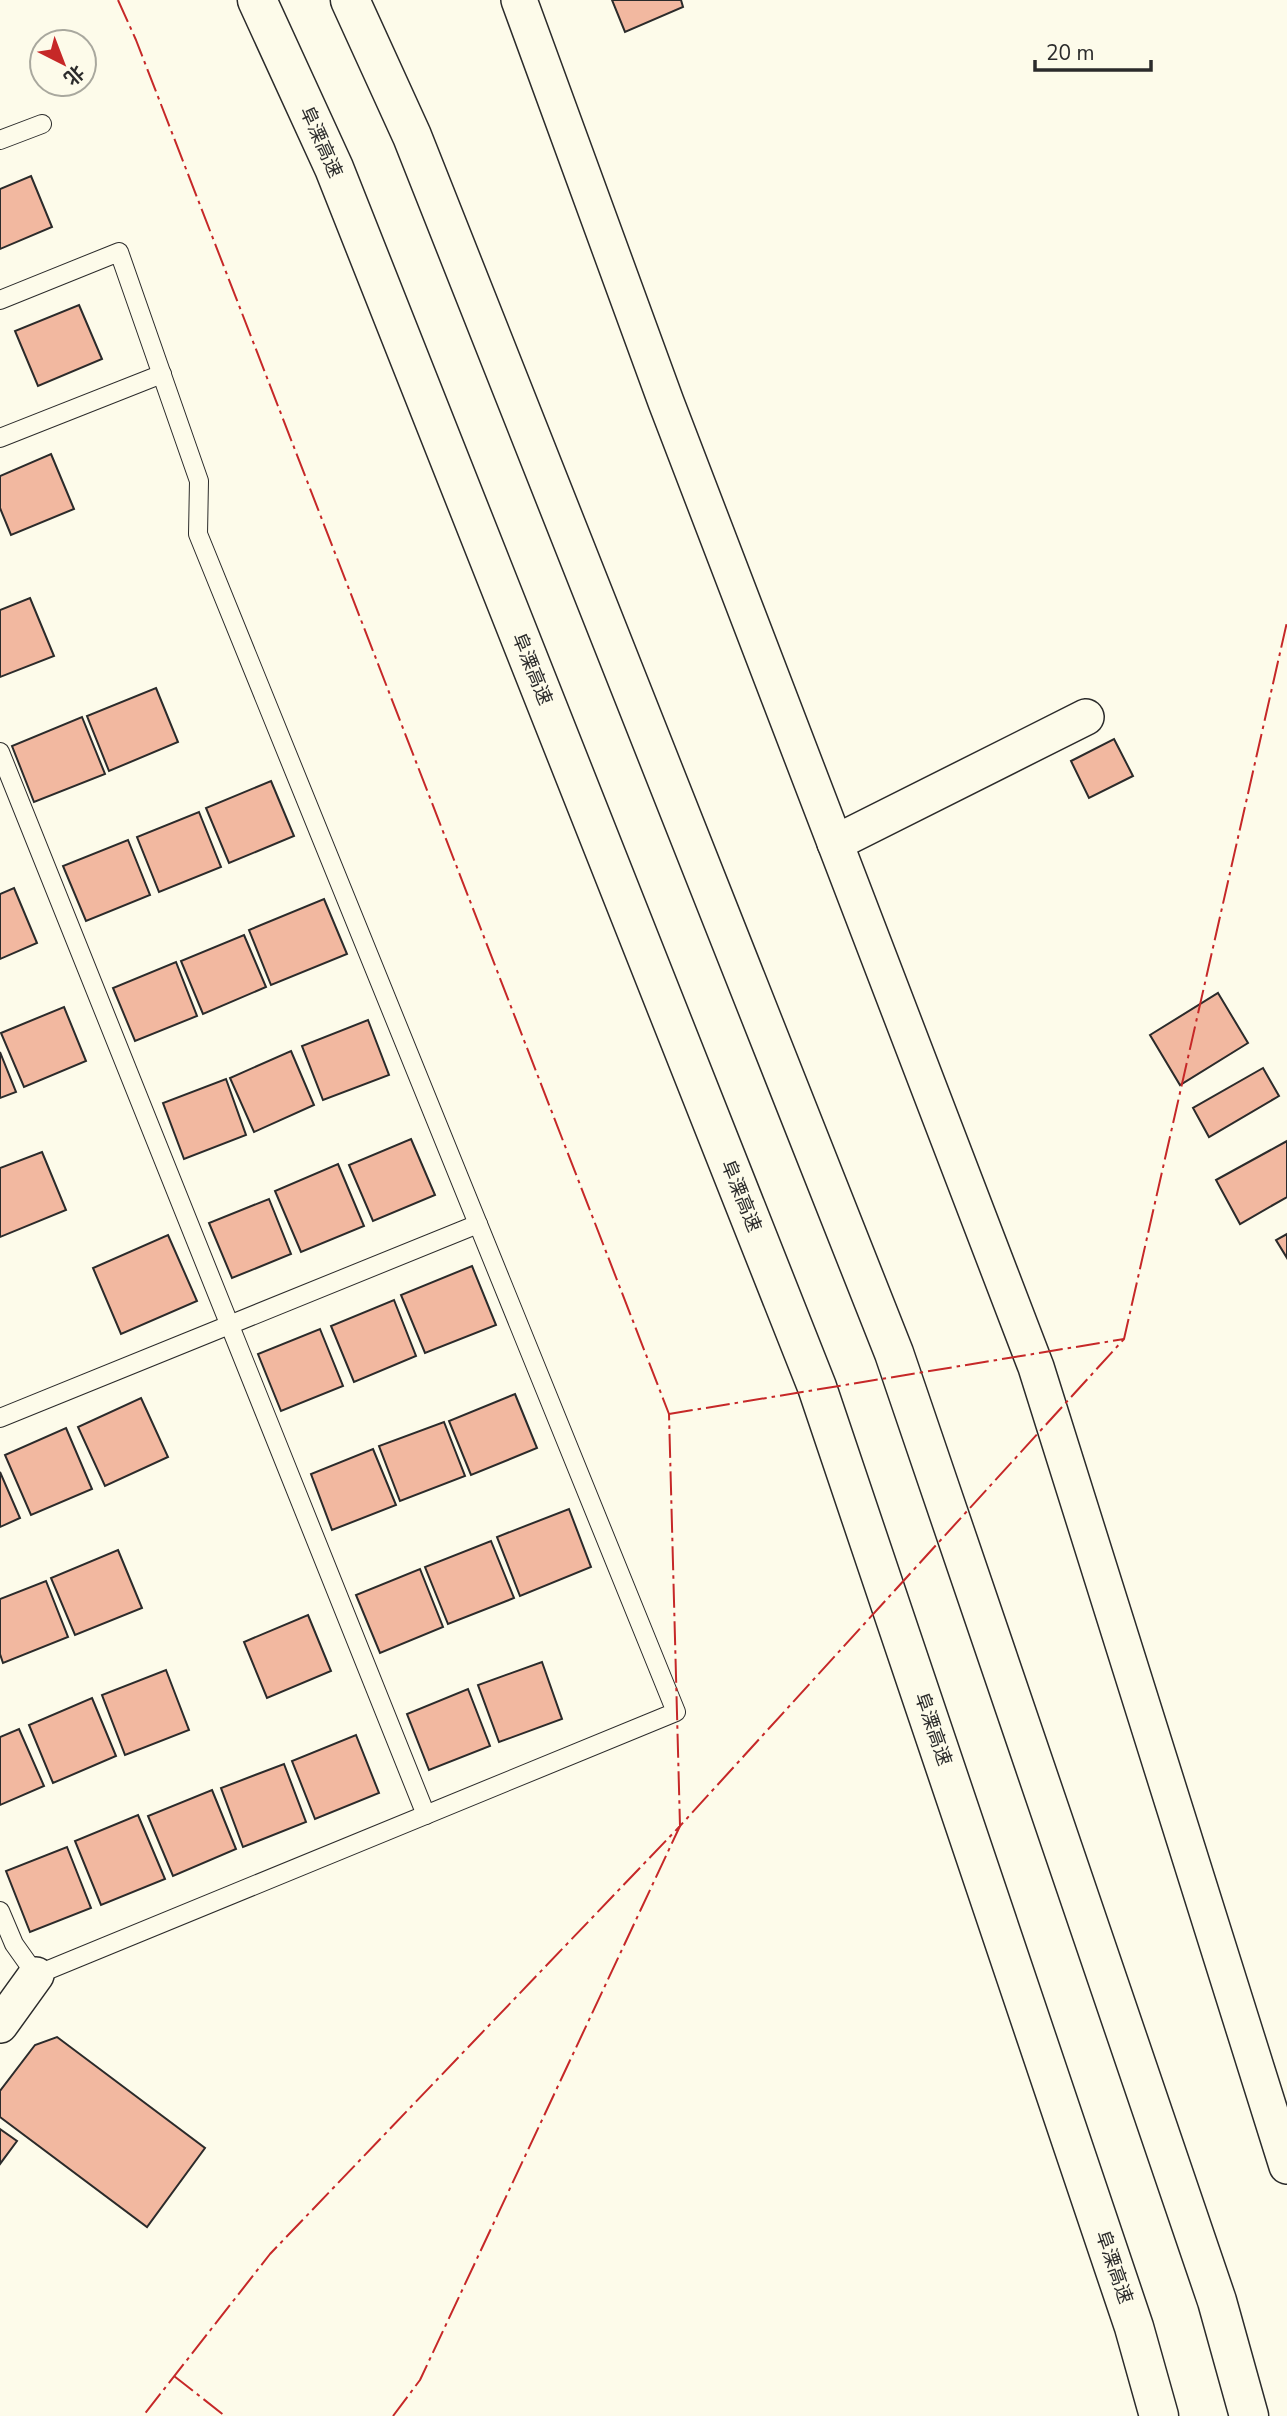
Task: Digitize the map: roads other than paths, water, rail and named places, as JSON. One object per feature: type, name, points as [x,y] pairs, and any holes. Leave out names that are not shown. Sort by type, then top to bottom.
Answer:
[{"type":"highway","name":"阜溧高速","points":[[257,0],[334,168],[817,1387],[1134,2327],[1159,2416]]},
{"type":"highway","points":[[350,0],[412,136],[894,1353],[1217,2301],[1249,2416]]},
{"type":"street","points":[[519,0],[666,402],[1036,1367],[1287,2166]]},
{"type":"street","points":[[835,843],[1086,716]]},
{"type":"street","points":[[0,2025],[36,1975]]},
{"type":"lane","points":[[0,140],[42,124]]},
{"type":"lane","points":[[0,300],[120,252],[199,481],[198,534],[676,1712],[36,1975],[13,1944],[0,1911]]},
{"type":"lane","points":[[0,438],[162,374]]},
{"type":"lane","points":[[0,752],[426,1815]]},
{"type":"lane","points":[[0,1418],[478,1224]]}]
